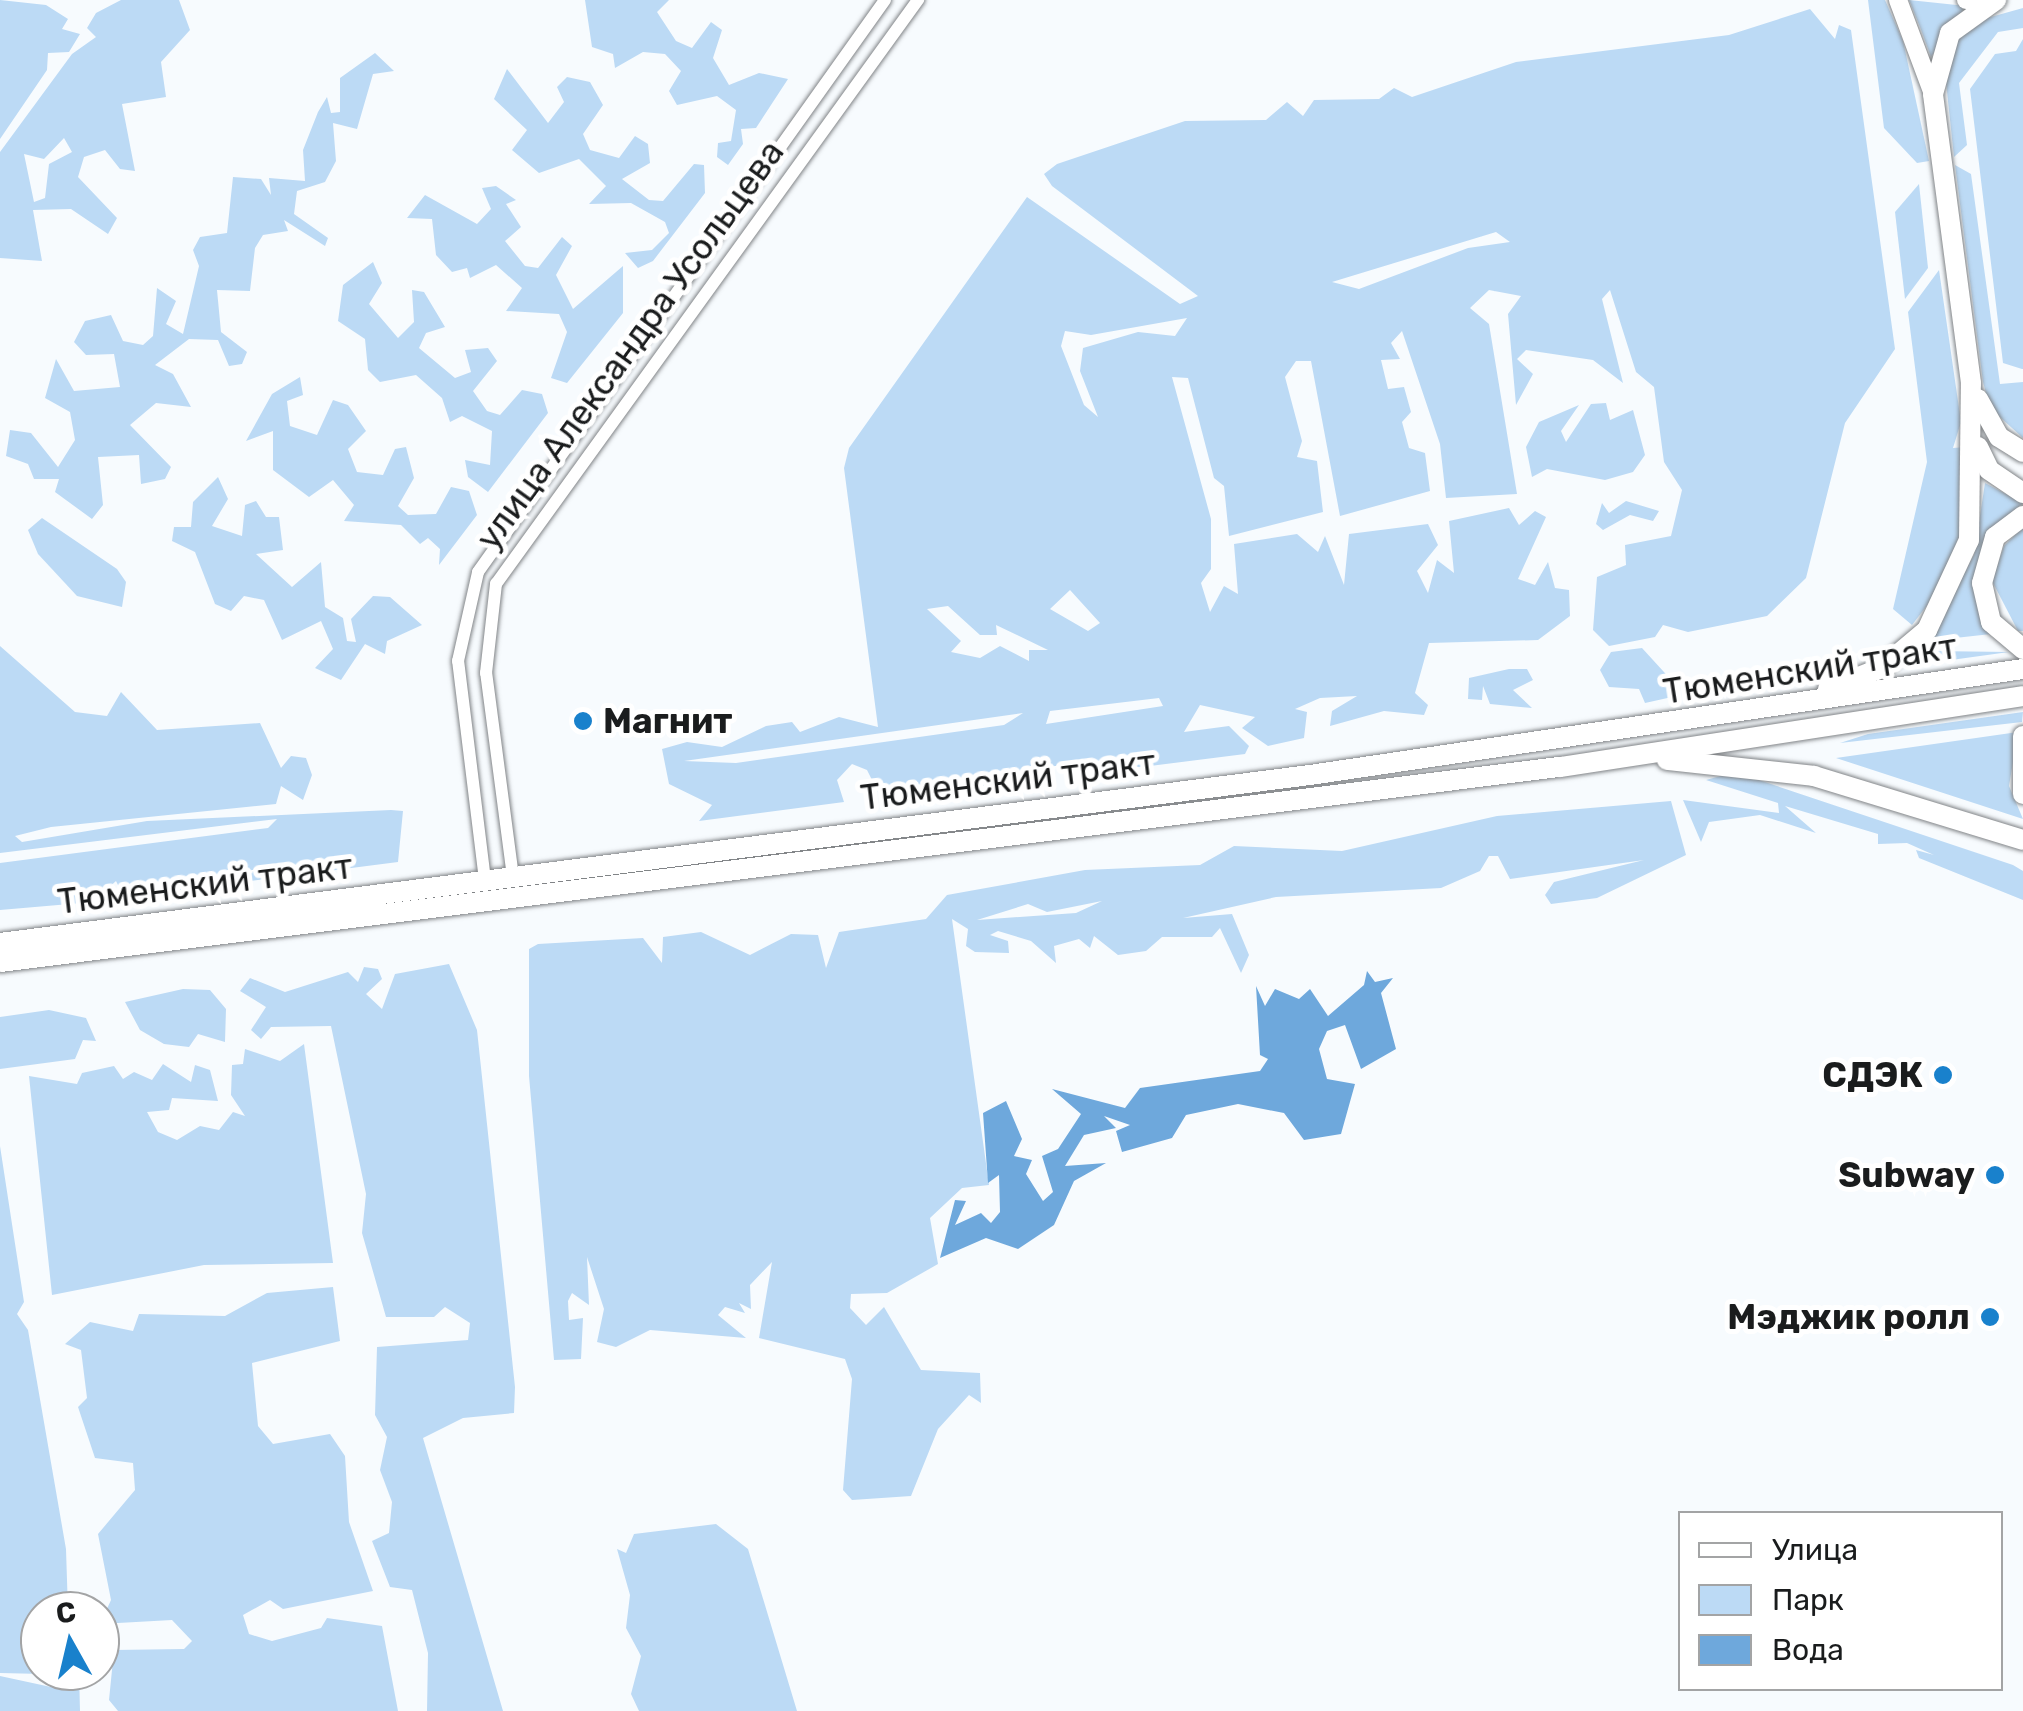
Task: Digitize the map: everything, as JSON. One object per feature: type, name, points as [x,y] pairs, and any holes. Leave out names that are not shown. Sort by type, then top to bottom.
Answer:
[{"type":"main road","points":[[1768,707],[1882,668],[1927,630],[1969,540],[1974,425],[1971,384],[1934,94],[1898,0]]},
{"type":"main road","points":[[1966,0],[1977,0]]},
{"type":"main road","points":[[1934,94],[1950,33],[1996,0]]},
{"type":"main road","points":[[1971,384],[1999,437],[2023,452]]},
{"type":"main road","points":[[1974,425],[1988,470],[2023,493]]},
{"type":"main road","points":[[2023,516],[1996,538],[1982,582],[1991,622],[2023,649]]},
{"type":"main road","name":"Тюменский тракт","points":[[0,943],[513,877],[2023,669]]},
{"type":"main road","name":"Тюменский тракт","points":[[0,962],[1560,767],[2023,696]]},
{"type":"main road","points":[[2023,736],[2023,794]]},
{"type":"main road","points":[[1560,767],[1654,759],[1773,769],[2023,840]]},
{"type":"street","name":"улица Александра Усольцева","points":[[485,880],[458,661],[478,572],[885,0]]},
{"type":"street","name":"улица Александра Усольцева","points":[[513,877],[486,672],[496,584],[918,0]]},
{"type":"green space","points":[[0,0],[46,5],[68,19],[62,29],[80,34],[69,52],[48,53],[47,70],[0,139]]},
{"type":"green space","points":[[121,0],[179,0],[190,30],[161,62],[166,97],[122,104],[135,171],[120,169],[105,150],[84,157],[78,177],[117,218],[108,234],[71,209],[33,210],[42,261],[0,258],[0,152],[72,54],[96,37],[87,28],[96,13]],"holes":[[[64,138],[72,152],[49,164],[45,198],[34,202],[24,154],[44,159]]]},
{"type":"green space","points":[[585,0],[669,0],[657,12],[676,41],[692,48],[711,22],[722,30],[713,58],[729,85],[759,73],[788,79],[756,128],[741,129],[743,144],[728,165],[717,157],[718,143],[731,141],[736,110],[717,96],[677,105],[669,91],[681,71],[665,54],[643,52],[615,68],[613,54],[592,47]]},
{"type":"green space","points":[[1868,0],[1885,0],[1903,41],[1929,161],[1917,163],[1884,128]]},
{"type":"green space","points":[[1909,0],[1966,6],[1931,57],[1920,27]]},
{"type":"green space","points":[[2023,8],[2023,28],[1998,32],[1959,83],[1967,145],[1954,157],[1945,73],[1955,40],[1980,20]]},
{"type":"green space","points":[[1810,9],[1835,39],[1839,25],[1851,30],[1895,349],[1845,423],[1806,578],[1767,616],[1688,632],[1663,625],[1655,637],[1609,646],[1593,630],[1597,577],[1626,565],[1625,545],[1671,536],[1682,490],[1664,462],[1654,387],[1636,372],[1610,290],[1602,299],[1623,383],[1593,360],[1526,350],[1517,359],[1533,374],[1516,405],[1508,314],[1521,296],[1489,290],[1470,308],[1489,324],[1517,494],[1446,498],[1440,444],[1402,331],[1391,343],[1400,359],[1381,360],[1388,389],[1404,387],[1411,412],[1402,422],[1409,448],[1425,453],[1430,491],[1340,516],[1311,361],[1296,361],[1285,377],[1302,441],[1297,457],[1317,461],[1323,512],[1229,536],[1224,486],[1214,478],[1188,378],[1172,377],[1211,519],[1211,569],[1201,583],[1210,612],[1224,586],[1238,594],[1234,544],[1297,534],[1318,552],[1325,536],[1344,585],[1349,534],[1428,524],[1438,545],[1417,571],[1428,593],[1437,560],[1454,573],[1449,521],[1509,508],[1519,525],[1535,511],[1546,517],[1518,579],[1535,585],[1548,562],[1555,588],[1569,590],[1570,616],[1538,640],[1429,643],[1415,693],[1428,705],[1424,715],[1384,711],[1330,726],[1332,711],[1357,696],[1320,698],[1295,709],[1307,712],[1304,738],[1268,746],[1242,728],[1255,717],[1200,705],[1184,732],[1229,726],[1249,746],[1245,754],[1142,767],[1061,765],[1023,780],[905,796],[879,794],[867,770],[852,764],[837,780],[844,802],[699,821],[712,805],[669,784],[662,749],[687,742],[722,747],[766,726],[792,722],[800,732],[839,717],[878,727],[844,468],[849,448],[1027,197],[1180,304],[1198,296],[1052,186],[1044,174],[1057,164],[1185,121],[1266,120],[1287,102],[1303,116],[1314,100],[1379,99],[1394,88],[1412,97],[1516,62],[1729,35]],"holes":[[[1496,232],[1510,242],[1468,248],[1359,289],[1332,282]],[[1187,318],[1175,336],[1138,332],[1083,348],[1080,371],[1098,417],[1084,405],[1061,346],[1065,331],[1091,335]],[[1070,590],[1100,623],[1088,631],[1050,609]],[[948,606],[980,635],[997,635],[996,625],[1048,650],[1029,650],[1029,661],[1000,646],[980,658],[951,652],[961,641],[927,609]],[[1159,698],[1163,706],[1046,724],[1050,711]],[[1023,713],[1004,725],[736,763],[684,761]]]},
{"type":"green space","points":[[2023,39],[2022,369],[2003,363],[1970,89],[1995,54],[2016,51]]},
{"type":"green space","points":[[375,53],[394,71],[373,74],[357,129],[333,123],[336,161],[325,182],[297,191],[294,214],[328,238],[325,246],[284,220],[288,231],[263,235],[255,248],[250,291],[217,290],[221,332],[247,352],[242,364],[229,366],[218,340],[189,339],[155,365],[173,374],[191,407],[156,403],[130,425],[171,467],[165,479],[141,484],[139,455],[98,457],[103,505],[92,519],[55,492],[59,479],[34,479],[28,464],[6,456],[10,430],[31,433],[58,467],[75,440],[70,412],[45,398],[56,359],[74,391],[120,387],[114,354],[86,355],[74,342],[85,321],[111,315],[123,341],[143,345],[153,336],[157,288],[176,301],[166,324],[183,334],[199,266],[193,250],[200,237],[227,233],[233,177],[261,179],[271,195],[269,178],[305,181],[303,150],[318,112],[327,97],[331,113],[340,112],[340,78]]},
{"type":"green space","points":[[507,69],[548,123],[564,102],[557,87],[567,77],[590,82],[603,105],[583,134],[590,150],[619,158],[635,136],[648,144],[650,163],[622,179],[649,200],[663,201],[694,164],[704,165],[705,193],[653,261],[638,268],[625,253],[652,250],[669,233],[665,222],[631,203],[589,204],[606,186],[579,159],[539,173],[512,150],[527,130],[494,99]]},
{"type":"green space","points":[[1955,165],[1971,174],[2000,384],[2023,382],[2023,438],[1990,408],[1983,382]]},
{"type":"green space","points":[[1919,184],[1928,268],[1905,299],[1895,212]]},
{"type":"green space","points":[[496,186],[516,200],[506,204],[521,227],[505,241],[525,266],[538,268],[562,237],[572,246],[556,275],[573,309],[623,266],[623,313],[567,383],[551,378],[567,332],[559,314],[506,311],[522,288],[496,265],[470,278],[467,268],[452,272],[436,255],[432,219],[407,218],[425,195],[477,224],[491,209],[482,188]]},
{"type":"green space","points":[[373,262],[382,283],[369,304],[398,338],[414,322],[412,290],[424,292],[445,327],[426,333],[419,348],[455,378],[471,372],[465,350],[488,348],[497,361],[473,391],[487,411],[500,415],[522,390],[542,394],[548,413],[488,492],[468,477],[465,460],[490,465],[492,431],[462,416],[450,422],[442,398],[416,375],[380,382],[368,370],[365,339],[338,321],[343,285]]},
{"type":"green space","points":[[1939,270],[1961,422],[1953,448],[1966,447],[1960,533],[1942,586],[1912,625],[1893,609],[1927,462],[1908,312]]},
{"type":"green space","points":[[300,377],[303,395],[287,401],[290,426],[317,435],[333,400],[348,405],[366,431],[348,449],[357,472],[383,475],[395,449],[406,447],[414,478],[398,506],[408,515],[436,514],[451,487],[469,491],[477,515],[439,565],[440,549],[428,538],[420,544],[401,525],[344,521],[354,505],[333,480],[309,497],[273,470],[273,431],[246,441],[272,394]]},
{"type":"green space","points":[[1606,403],[1610,420],[1633,410],[1645,455],[1633,472],[1605,480],[1547,469],[1532,477],[1526,447],[1539,422],[1579,405],[1561,431],[1566,442],[1591,404]]},
{"type":"green space","points":[[218,477],[228,499],[212,526],[242,536],[245,505],[256,501],[266,517],[279,517],[283,550],[256,554],[292,587],[321,562],[325,607],[343,618],[347,641],[356,642],[351,619],[373,596],[390,597],[422,625],[387,641],[385,654],[365,644],[341,680],[315,668],[333,649],[321,621],[282,640],[264,600],[244,596],[231,611],[215,604],[195,552],[172,541],[174,527],[191,527],[193,502]]},
{"type":"green space","points":[[1985,483],[2023,503],[1996,526],[1976,588],[1991,634],[1937,640],[1930,636],[1974,555]]},
{"type":"green space","points":[[1626,501],[1659,511],[1653,521],[1630,515],[1603,530],[1596,524],[1602,503],[1609,513]]},
{"type":"green space","points":[[42,518],[117,569],[126,582],[122,607],[77,596],[38,554],[28,530]]},
{"type":"green space","points":[[2023,527],[2023,631],[2018,631],[1992,581],[2004,546]]},
{"type":"green space","points":[[1920,644],[1931,651],[2009,652],[1893,668]]},
{"type":"green space","points":[[0,646],[75,712],[107,716],[121,692],[157,730],[260,723],[281,768],[291,756],[306,758],[312,775],[303,800],[281,786],[276,804],[51,827],[15,836],[22,842],[147,821],[391,810],[403,811],[398,862],[124,897],[116,881],[93,902],[0,910],[0,863],[268,828],[277,819],[0,853]]},
{"type":"green space","points":[[1642,648],[1674,683],[1672,697],[1645,703],[1639,689],[1609,687],[1600,670],[1611,652]]},
{"type":"green space","points":[[1527,669],[1533,680],[1513,690],[1532,708],[1490,704],[1483,686],[1482,700],[1468,699],[1469,678]]},
{"type":"green space","points":[[2023,712],[2022,722],[1840,743],[1868,734]]},
{"type":"green space","points":[[2018,732],[2009,786],[2023,819],[1836,758]]},
{"type":"green space","points":[[1735,772],[2013,865],[2023,871],[2023,900],[1919,858],[1916,850],[1934,855],[1907,843],[1878,844],[1878,834],[1785,806],[1816,833],[1760,815],[1709,822],[1701,842],[1683,800],[1779,813],[1778,803],[1706,780]]},
{"type":"green space","points":[[1671,801],[1686,855],[1597,898],[1551,904],[1545,895],[1554,882],[1644,860],[1510,879],[1498,856],[1489,856],[1480,871],[1441,888],[1276,897],[1183,918],[1232,914],[1249,955],[1241,973],[1220,928],[1212,937],[1162,937],[1146,951],[1118,955],[1094,936],[1090,948],[1079,939],[1054,946],[1056,963],[1031,941],[998,931],[990,935],[1008,941],[1009,953],[975,952],[966,946],[968,929],[952,919],[989,1185],[962,1188],[930,1218],[938,1264],[887,1293],[851,1294],[850,1308],[866,1325],[884,1307],[921,1370],[980,1373],[981,1403],[969,1395],[938,1429],[911,1496],[852,1500],[843,1490],[852,1379],[845,1359],[759,1338],[772,1262],[750,1285],[751,1309],[739,1303],[745,1313],[725,1307],[718,1315],[746,1338],[650,1330],[616,1347],[597,1342],[604,1309],[587,1257],[589,1305],[572,1293],[568,1301],[569,1320],[583,1318],[581,1359],[554,1360],[529,1076],[529,949],[538,944],[643,938],[662,963],[663,937],[701,932],[750,955],[791,934],[818,935],[826,968],[839,932],[926,919],[947,895],[1085,870],[1200,865],[1234,846],[1342,851],[1497,816]],"holes":[[[1102,901],[1076,913],[977,920],[1028,904],[1047,912]]]},
{"type":"green space","points":[[449,964],[477,1030],[515,1387],[514,1413],[463,1418],[423,1438],[503,1711],[427,1711],[428,1653],[412,1590],[390,1587],[372,1541],[389,1533],[392,1502],[380,1470],[387,1437],[375,1415],[377,1347],[468,1340],[470,1323],[445,1307],[434,1317],[386,1317],[362,1233],[366,1194],[331,1026],[271,1027],[261,1039],[251,1030],[266,1007],[240,991],[250,978],[285,992],[348,972],[358,982],[364,967],[378,969],[382,979],[366,994],[382,1009],[395,974]]},
{"type":"green space","points":[[183,989],[210,990],[226,1009],[225,1042],[198,1034],[189,1047],[164,1044],[140,1030],[125,1002]]},
{"type":"green space","points":[[49,1010],[86,1018],[96,1041],[83,1040],[75,1059],[0,1069],[0,1017]]},
{"type":"green space","points":[[304,1044],[333,1263],[204,1265],[52,1295],[29,1076],[77,1084],[82,1073],[114,1066],[123,1079],[134,1072],[152,1080],[163,1064],[191,1082],[195,1065],[210,1070],[218,1101],[172,1098],[169,1110],[147,1112],[158,1132],[177,1140],[200,1126],[219,1130],[233,1112],[245,1116],[231,1095],[232,1065],[243,1064],[245,1049],[280,1061]]},
{"type":"green space","points":[[0,1146],[24,1302],[17,1314],[28,1330],[66,1549],[67,1591],[20,1591],[20,1673],[0,1673]]},
{"type":"green space","points":[[333,1287],[340,1341],[252,1363],[258,1426],[273,1444],[330,1434],[345,1456],[349,1522],[373,1591],[283,1609],[270,1600],[243,1615],[249,1634],[272,1641],[321,1628],[327,1618],[382,1626],[398,1711],[118,1711],[109,1700],[110,1691],[120,1691],[120,1650],[184,1649],[192,1641],[172,1620],[120,1623],[120,1591],[109,1591],[98,1534],[135,1490],[133,1463],[95,1458],[78,1407],[87,1398],[81,1350],[65,1344],[90,1322],[133,1331],[139,1314],[225,1316],[267,1293]]},
{"type":"green space","points":[[716,1524],[748,1549],[797,1711],[639,1711],[631,1694],[641,1656],[626,1628],[630,1595],[617,1549],[626,1553],[634,1534]]},
{"type":"green space","points":[[0,1676],[20,1680],[20,1691],[80,1691],[80,1711],[0,1711]]},
{"type":"water","points":[[1367,971],[1375,982],[1393,978],[1381,993],[1396,1049],[1361,1069],[1345,1025],[1327,1031],[1319,1049],[1327,1079],[1355,1084],[1341,1134],[1304,1140],[1284,1113],[1238,1104],[1186,1115],[1172,1138],[1122,1152],[1116,1131],[1130,1125],[1104,1116],[1116,1128],[1084,1135],[1065,1166],[1106,1163],[1074,1181],[1054,1225],[1018,1249],[986,1238],[940,1258],[955,1200],[966,1201],[955,1225],[981,1213],[991,1223],[1000,1212],[999,1175],[988,1183],[983,1113],[1006,1101],[1022,1139],[1014,1156],[1032,1160],[1026,1174],[1043,1201],[1053,1192],[1042,1156],[1058,1149],[1081,1114],[1052,1089],[1125,1108],[1140,1088],[1260,1071],[1268,1059],[1260,1055],[1256,986],[1265,1006],[1275,989],[1299,999],[1310,989],[1328,1016],[1364,985]]},
{"type":"place","name":"Магнит","points":[[583,721]]},
{"type":"place","name":"СДЭК","points":[[1943,1075]]},
{"type":"place","name":"Subway","points":[[1995,1175]]},
{"type":"place","name":"Мэджик ролл","points":[[1990,1317]]}]
